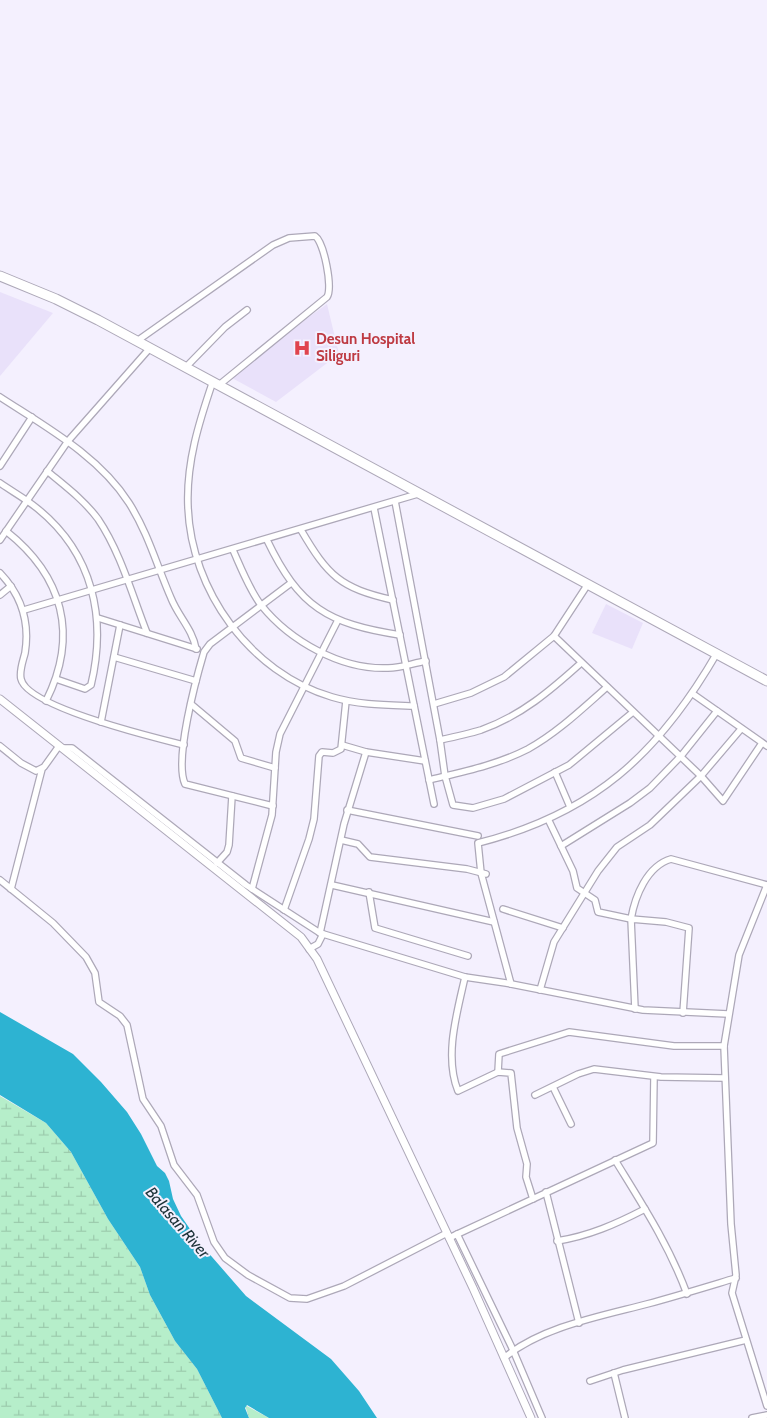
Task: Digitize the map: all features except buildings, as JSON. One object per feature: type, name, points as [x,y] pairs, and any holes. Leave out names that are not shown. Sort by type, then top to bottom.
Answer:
[{"type":"main road","points":[[0,276],[56,299],[137,341],[767,681]]},
{"type":"street","points":[[137,341],[274,245],[289,238],[315,236],[321,243],[331,287],[327,297],[216,383],[194,438],[188,484],[189,522],[196,561],[206,584],[233,626],[267,662],[304,685],[326,695],[346,701],[414,706]]},
{"type":"street","points":[[186,367],[221,331],[246,310]]},
{"type":"street","points":[[0,540],[68,441],[150,348]]},
{"type":"street","points":[[0,397],[68,441],[111,480],[129,503],[148,537],[172,600],[192,636],[196,649]]},
{"type":"street","points":[[0,466],[32,418]]},
{"type":"street","points":[[47,471],[78,496],[98,520],[112,544],[128,581],[146,633]]},
{"type":"street","points":[[0,483],[43,513],[68,540],[94,591],[98,618],[98,650],[91,685],[85,689],[56,679]]},
{"type":"street","points":[[24,610],[301,530],[420,493]]},
{"type":"street","points":[[395,501],[434,704],[445,776],[453,805],[473,808],[504,799],[570,765],[632,712]]},
{"type":"street","points":[[374,508],[434,804]]},
{"type":"street","points":[[301,530],[321,564],[345,584],[364,593],[393,600]]},
{"type":"street","points":[[6,531],[22,543],[41,564],[58,600],[63,648],[56,679],[46,700]]},
{"type":"street","points":[[267,540],[291,583],[312,604],[338,620],[365,629],[400,635]]},
{"type":"street","points":[[233,550],[261,604],[291,633],[322,652],[363,666],[407,667],[426,661]]},
{"type":"street","points":[[0,573],[11,586],[24,610],[26,645],[20,677],[23,684],[60,708],[101,722],[184,745]]},
{"type":"street","points":[[273,806],[185,784],[183,776],[184,745],[191,704],[204,652],[210,644],[291,583]]},
{"type":"street","points":[[434,704],[471,692],[504,677],[554,636],[588,584]]},
{"type":"street","points":[[0,595],[11,586]]},
{"type":"street","points":[[98,618],[204,652]]},
{"type":"street","points":[[252,889],[273,806],[275,768],[280,734],[338,620]]},
{"type":"street","points":[[101,722],[120,625]]},
{"type":"street","points":[[554,636],[632,712],[681,756],[723,801],[765,745],[694,694]]},
{"type":"street","points":[[511,984],[494,922],[478,843],[510,835],[549,821],[607,786],[628,769],[660,736],[694,694],[717,653]]},
{"type":"street","points":[[114,657],[196,681]]},
{"type":"street","points":[[440,740],[481,730],[512,717],[542,698],[581,663]]},
{"type":"street","points":[[429,780],[486,766],[528,749],[560,728],[607,687]]},
{"type":"street","points":[[0,699],[301,937],[310,949],[317,959],[448,1236],[531,1418]]},
{"type":"street","points":[[284,910],[310,839],[314,819],[318,756],[322,752],[338,752],[342,745],[346,701]]},
{"type":"street","points":[[191,704],[235,741],[241,758],[275,768]]},
{"type":"street","points":[[561,846],[630,803],[650,788],[681,756],[717,710]]},
{"type":"street","points":[[540,990],[554,942],[598,870],[617,847],[650,825],[700,776],[741,729]]},
{"type":"street","points":[[342,745],[366,752],[425,761]]},
{"type":"street","points":[[0,746],[31,770],[42,769]]},
{"type":"street","points":[[11,888],[42,769],[60,747]]},
{"type":"street","points":[[60,747],[72,748],[217,863],[252,889],[321,933],[465,977],[511,984],[634,1009],[728,1014]]},
{"type":"street","points":[[310,949],[318,944],[347,810],[366,752]]},
{"type":"street","points":[[555,772],[570,807]]},
{"type":"street","points":[[217,863],[227,852],[229,845],[232,796]]},
{"type":"street","points":[[347,810],[478,836]]},
{"type":"street","points":[[549,821],[573,871],[577,888],[595,900],[598,912],[631,919],[666,922],[689,928],[683,1013]]},
{"type":"street","points":[[341,840],[358,844],[370,857],[466,869],[483,874]]},
{"type":"street","points":[[634,1009],[631,919],[640,891],[655,867],[671,859],[767,885],[739,955],[724,1046],[731,1224],[736,1278],[732,1288],[767,1406]]},
{"type":"street","points":[[0,880],[68,936],[86,957],[95,973],[100,1002],[125,1021],[131,1036],[133,1057],[139,1075],[143,1099],[161,1126],[174,1165],[197,1195],[210,1233],[225,1258],[282,1295],[300,1300],[308,1299],[344,1286],[448,1236],[457,1234],[653,1143],[654,1077]]},
{"type":"street","points":[[332,885],[494,922]]},
{"type":"street","points":[[369,892],[375,928],[468,956]]},
{"type":"street","points":[[504,908],[563,928]]},
{"type":"street","points":[[465,977],[456,1016],[452,1077],[458,1091],[498,1072],[511,1073],[518,1128],[527,1164],[526,1177],[533,1198]]},
{"type":"street","points":[[498,1072],[498,1054],[569,1032],[674,1046],[724,1046]]},
{"type":"street","points":[[535,1096],[578,1074],[594,1069],[654,1077],[724,1078]]},
{"type":"street","points":[[553,1087],[571,1124]]},
{"type":"street","points":[[615,1160],[675,1261],[686,1294]]},
{"type":"street","points":[[546,1192],[579,1323]]},
{"type":"street","points":[[557,1241],[577,1238],[609,1227],[645,1209]]},
{"type":"street","points":[[457,1234],[514,1350],[542,1418]]},
{"type":"street","points":[[504,1358],[530,1339],[736,1278]]},
{"type":"street","points":[[590,1381],[614,1373],[746,1340]]},
{"type":"street","points":[[614,1373],[625,1418]]},
{"type":"street","points":[[752,1418],[767,1415]]},
{"type":"shaded area","points":[[0,292],[53,313],[0,376]]},
{"type":"shaded area","name":"Desun Hospital Siliguri","points":[[327,304],[339,354],[276,402],[232,378],[274,342]]},
{"type":"shaded area","points":[[606,604],[643,623],[632,649],[592,633]]},
{"type":"green space","points":[[0,1096],[46,1123],[71,1152],[108,1219],[140,1267],[150,1295],[175,1341],[197,1369],[222,1418],[0,1418]]},
{"type":"green space","points":[[245,1405],[269,1418],[249,1418]]},
{"type":"water","name":"Balasan River","points":[[0,1012],[73,1054],[101,1082],[127,1112],[141,1134],[157,1166],[165,1173],[173,1199],[181,1216],[199,1242],[246,1296],[331,1359],[359,1391],[377,1418],[269,1418],[247,1405],[245,1408],[249,1418],[222,1418],[197,1369],[175,1341],[150,1295],[140,1267],[108,1219],[71,1152],[46,1123],[0,1095]]},
{"type":"place","name":"Desun Hospital Siliguri","points":[[302,348]]}]
